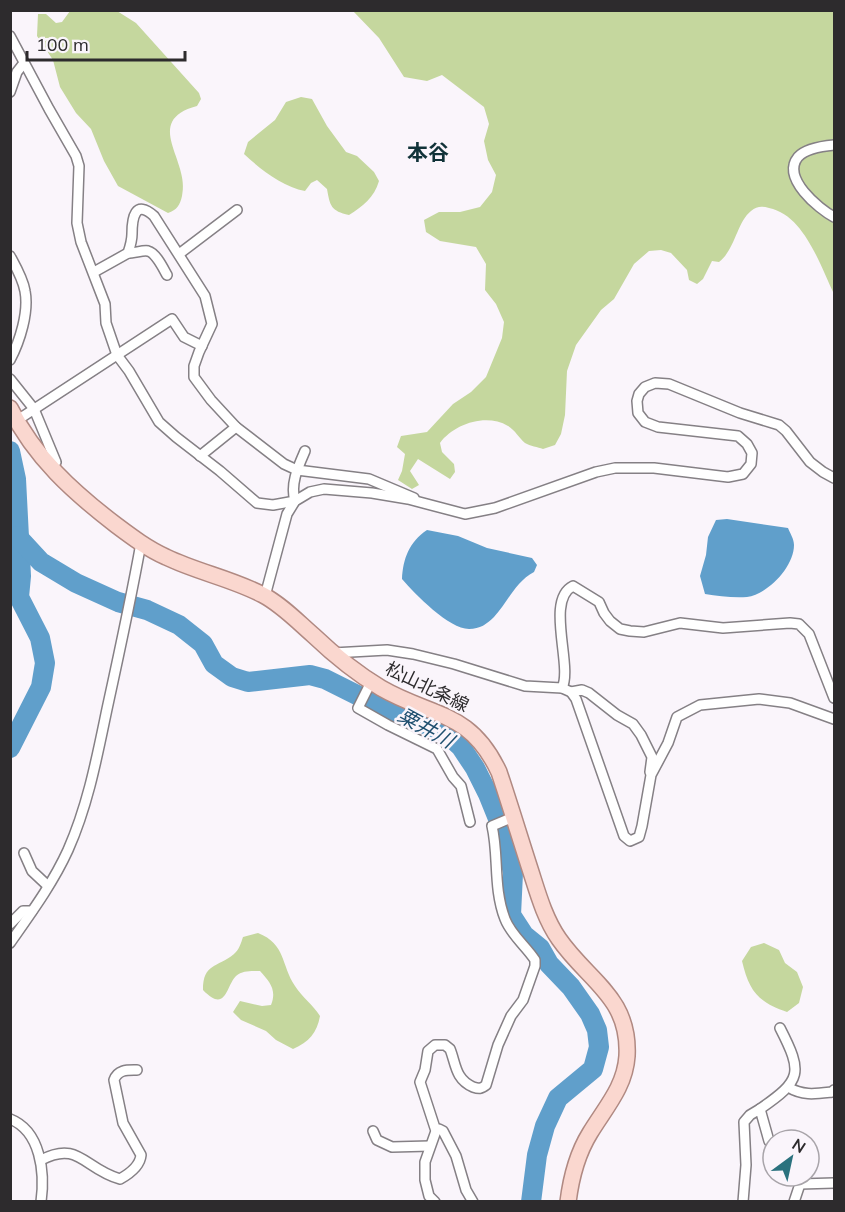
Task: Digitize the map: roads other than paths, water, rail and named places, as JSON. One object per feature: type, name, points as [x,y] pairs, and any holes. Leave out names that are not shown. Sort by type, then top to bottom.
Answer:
[{"type":"main road","name":"松山北条線","points":[[14,414],[26,438],[50,468],[75,493],[141,543],[182,564],[265,596],[292,616],[368,686],[450,717],[470,730],[490,753],[499,772],[509,818],[552,928],[569,953],[604,988],[624,1022],[627,1055],[619,1090],[590,1133],[581,1151],[572,1177],[568,1202]]},
{"type":"street","points":[[10,36],[76,156],[79,166],[77,223],[81,242],[105,304],[106,323],[117,355],[159,422],[257,503],[273,505],[295,501],[310,492],[324,489],[368,493],[465,514],[495,508],[596,472],[615,468],[654,468],[728,477],[743,474],[751,464],[752,453],[747,444],[738,436],[658,427],[645,422],[638,413],[637,401],[645,387],[655,383],[669,384],[740,414],[779,425],[810,462],[834,478]]},
{"type":"street","points":[[10,92],[17,72],[24,63]]},
{"type":"street","points":[[834,145],[811,150],[798,157],[795,173],[798,183],[814,204],[834,217]]},
{"type":"street","points":[[128,253],[132,236],[131,223],[139,210],[144,209],[154,216],[205,296],[210,308],[212,324],[194,366],[194,377],[236,427],[284,464],[297,470],[369,479],[403,492],[418,502]]},
{"type":"street","points":[[178,254],[237,210]]},
{"type":"street","points":[[94,272],[128,253],[146,251],[152,252],[167,275]]},
{"type":"street","points":[[10,256],[26,292],[25,313],[20,335],[10,360]]},
{"type":"street","points":[[14,414],[34,409],[172,320],[184,337],[202,346]]},
{"type":"street","points":[[10,379],[34,409],[56,462],[50,468]]},
{"type":"street","points":[[200,456],[236,427]]},
{"type":"street","points":[[265,596],[287,514],[295,501],[293,494],[297,470],[305,451]]},
{"type":"street","points":[[368,493],[369,479]]},
{"type":"street","points":[[10,944],[48,886],[68,850],[81,816],[93,775],[141,543]]},
{"type":"street","points":[[834,698],[809,634],[799,624],[723,628],[680,622],[644,632],[630,632],[620,629],[610,621],[599,602],[573,586],[564,595],[561,609],[562,654],[567,690],[576,699],[624,836],[630,840],[639,837],[651,775],[668,743],[677,717],[700,705],[759,699],[807,708],[834,719]]},
{"type":"street","points":[[332,653],[387,650],[454,663],[525,686],[582,690],[633,724],[652,757],[649,769],[651,775]]},
{"type":"street","points":[[368,686],[358,708],[437,749],[453,777],[461,786],[470,822]]},
{"type":"street","points":[[807,708],[819,707],[834,712]]},
{"type":"street","points":[[435,1202],[429,1196],[425,1180],[425,1162],[436,1131],[420,1082],[425,1070],[428,1051],[435,1045],[450,1049],[463,1081],[476,1088],[486,1085],[498,1046],[511,1016],[523,1000],[535,966],[535,960],[513,934],[505,920],[497,884],[496,843],[492,825],[509,818]]},
{"type":"street","points":[[24,853],[32,871],[48,886]]},
{"type":"street","points":[[10,924],[23,911],[32,911]]},
{"type":"street","points":[[743,1202],[746,1165],[744,1122],[788,1087],[796,1070],[794,1056],[780,1028]]},
{"type":"street","points":[[41,1160],[56,1152],[70,1152],[108,1176],[120,1179],[129,1175],[141,1160],[141,1155],[123,1123],[114,1080],[115,1076],[122,1071],[137,1070]]},
{"type":"street","points":[[788,1087],[806,1095],[834,1090]]},
{"type":"street","points":[[760,1109],[765,1128]]},
{"type":"street","points":[[10,1119],[26,1128],[39,1152],[42,1168],[41,1202]]},
{"type":"street","points":[[436,1131],[439,1129],[443,1131],[456,1156],[466,1190],[473,1202]]},
{"type":"street","points":[[373,1131],[377,1140],[392,1147],[430,1146]]},
{"type":"water","points":[[727,519],[788,528],[793,538],[793,553],[785,570],[771,585],[755,595],[736,597],[705,594],[700,576],[708,537],[716,520]]},
{"type":"water","points":[[427,530],[458,536],[487,548],[532,558],[537,565],[534,572],[522,581],[489,622],[477,628],[461,627],[433,610],[402,579],[411,546]]},
{"type":"waterway","points":[[10,451],[16,479],[21,576],[19,597],[40,638],[45,663],[41,687],[10,748]]},
{"type":"waterway","name":"粟井川","points":[[17,536],[41,562],[76,583],[118,602],[147,610],[179,625],[203,644],[214,664],[232,677],[248,682],[310,675],[325,679],[381,707],[435,728],[448,735],[461,747],[488,794],[505,836],[513,873],[511,915],[524,935],[540,948],[549,964],[571,987],[590,1014],[597,1030],[599,1047],[593,1069],[558,1098],[545,1126],[537,1155],[531,1202]]},
{"type":"district","name":"本谷","points":[[428,153]]}]
